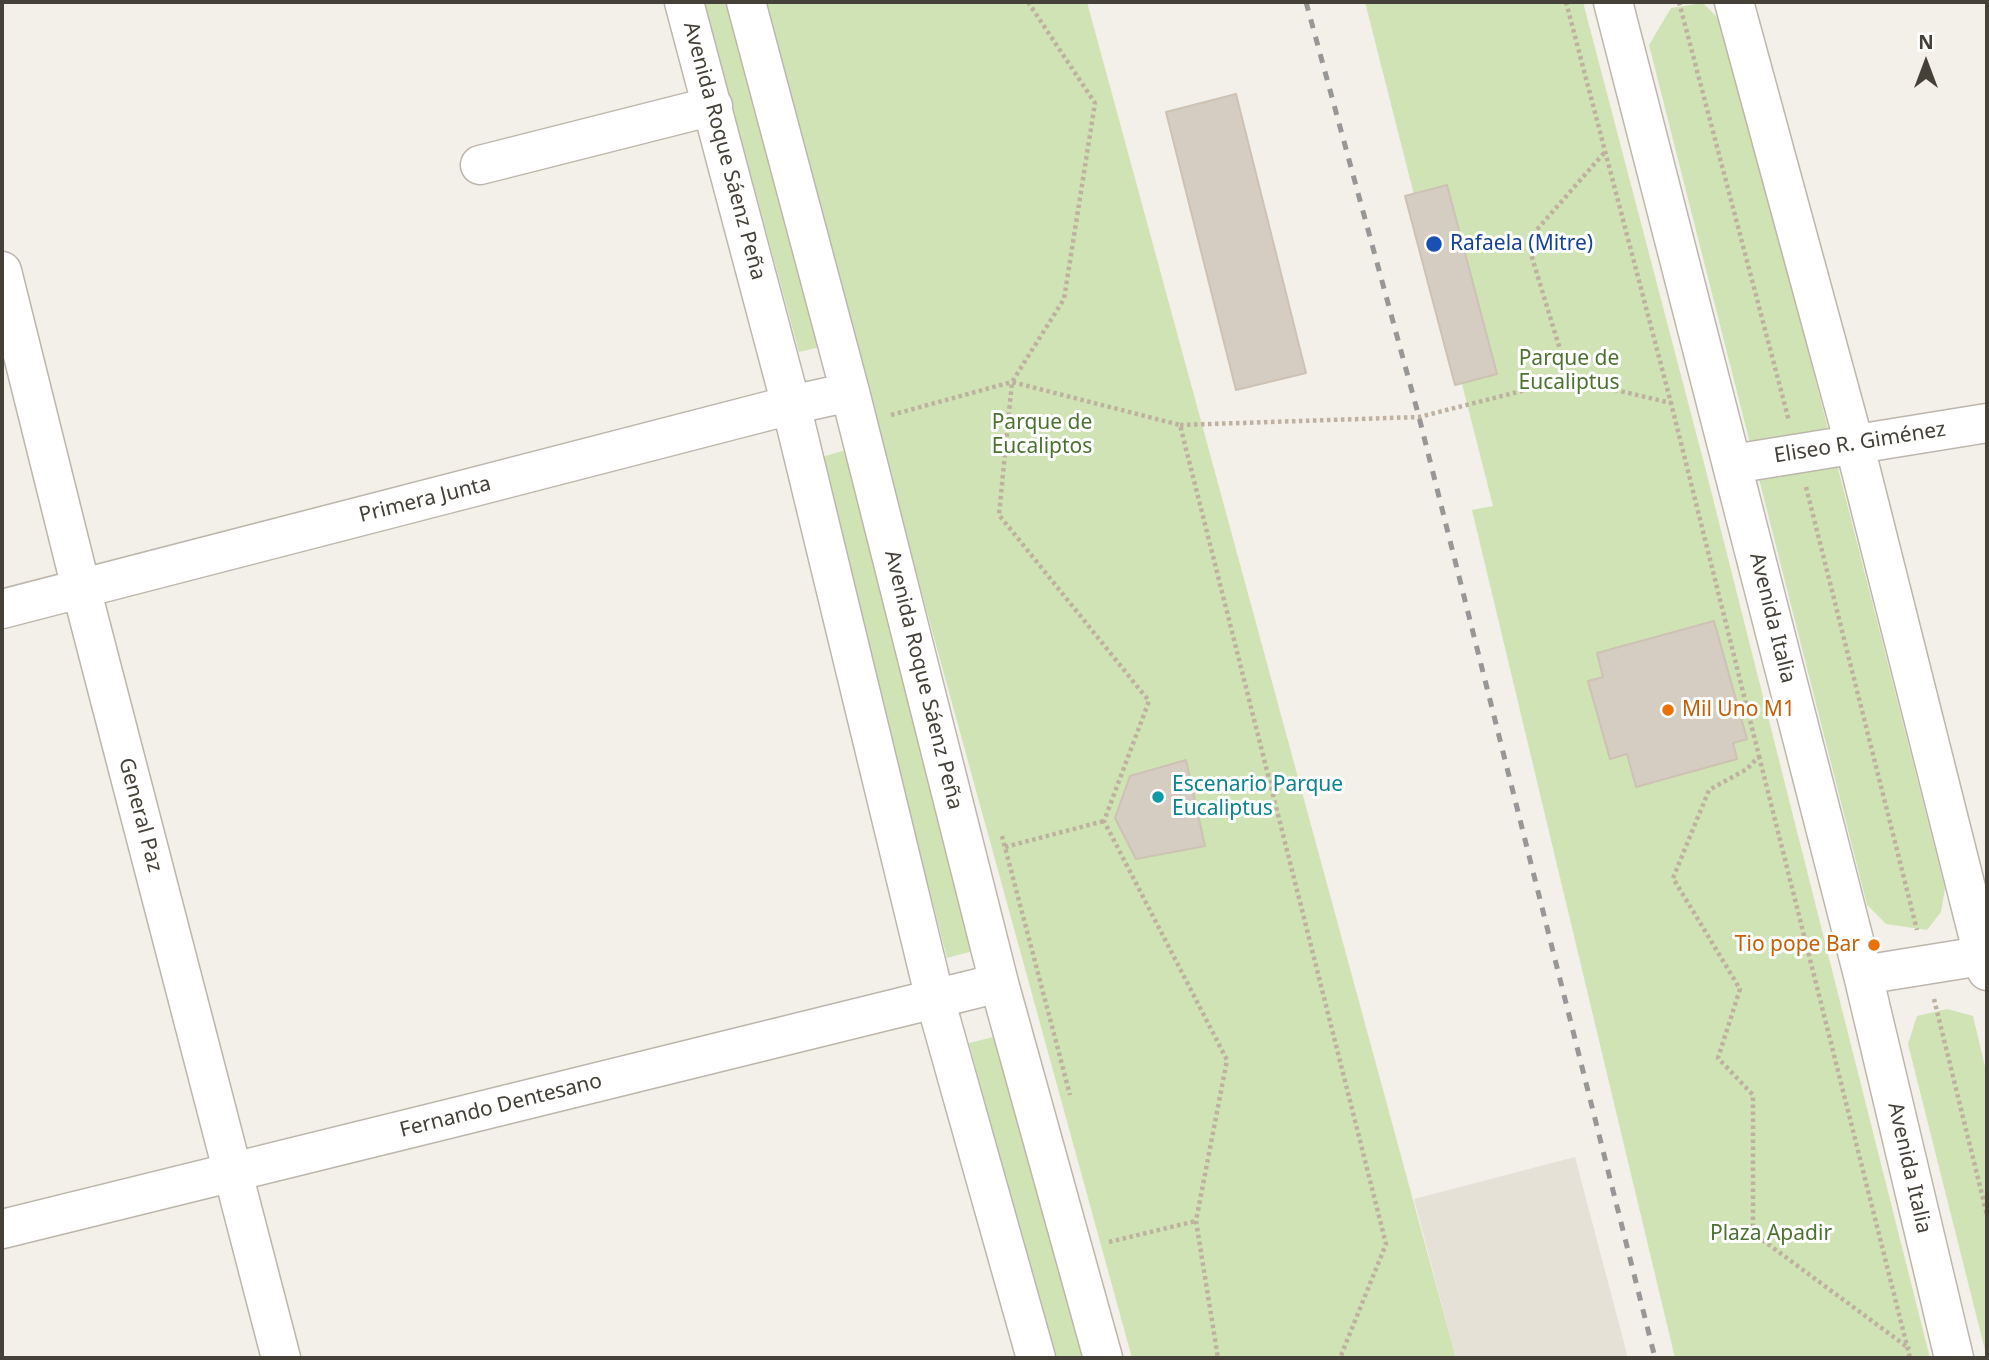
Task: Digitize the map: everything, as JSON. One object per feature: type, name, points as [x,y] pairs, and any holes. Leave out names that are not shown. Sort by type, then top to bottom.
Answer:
[{"type":"street","name":"Avenida Roque Sáenz Peña","points":[[684,2],[790,405],[935,999],[1036,1358]]},
{"type":"street","name":"Avenida Roque Sáenz Peña","points":[[746,2],[850,392],[999,983],[1103,1358]]},
{"type":"street","name":"Avenida Italia","points":[[1613,2],[1863,975],[1954,1358]]},
{"type":"street","points":[[1734,2],[1854,443],[1986,960],[1926,964],[1863,975]]},
{"type":"street","points":[[480,165],[713,106]]},
{"type":"street","name":"General Paz","points":[[2,271],[81,588],[281,1358]]},
{"type":"street","name":"Primera Junta","points":[[2,609],[790,405],[850,392]]},
{"type":"street","name":"Eliseo R. Giménez","points":[[1733,464],[1987,423]]},
{"type":"street","name":"Fernando Dentesano","points":[[2,1229],[999,983]]},
{"type":"path","points":[[1028,2],[1095,103],[1064,299],[1012,382],[999,515],[1149,701],[1104,821],[1227,1060],[1196,1221],[1218,1358]]},
{"type":"path","points":[[1566,2],[1671,403],[1910,1349],[1910,1358]]},
{"type":"path","points":[[1679,2],[1797,453],[1987,1215]]},
{"type":"path","points":[[1569,379],[1527,241],[1605,153]]},
{"type":"path","points":[[888,416],[1012,382],[1180,425],[1419,417],[1569,379],[1671,403]]},
{"type":"path","points":[[1180,425],[1386,1244],[1340,1358]]},
{"type":"path","points":[[1759,756],[1748,769],[1709,790],[1674,878],[1740,989],[1718,1058],[1753,1095],[1753,1233],[1910,1349]]},
{"type":"path","points":[[1005,847],[1104,821]]},
{"type":"path","points":[[1001,834],[1071,1097]]},
{"type":"path","points":[[1113,1255],[1109,1242],[1196,1221]]},
{"type":"shaded area","points":[[1575,1157],[1628,1358],[1456,1358],[1414,1199]]},
{"type":"green space","points":[[704,2],[740,2],[829,345],[799,352]]},
{"type":"green space","name":"Parque de Eucaliptos","points":[[763,2],[1087,2],[1456,1358],[1132,1358],[869,401]]},
{"type":"green space","name":"Plaza Apadir","points":[[1365,2],[1583,2],[1705,467],[1930,1358],[1675,1358],[1472,510],[1493,506]]},
{"type":"green space","points":[[1703,3],[1725,25],[1945,888],[1941,912],[1927,930],[1886,924],[1867,905],[1649,45],[1671,8]]},
{"type":"green space","points":[[853,448],[977,950],[947,958],[818,458]]},
{"type":"green space","points":[[1947,1009],[1973,1016],[1987,1075],[1987,1358],[1908,1044],[1917,1016]]},
{"type":"green space","points":[[1006,1034],[1089,1358],[1054,1358],[969,1043]]},
{"type":"building","points":[[1236,94],[1306,373],[1236,390],[1166,112]]},
{"type":"building","points":[[1447,185],[1497,374],[1455,385],[1405,196]]},
{"type":"building","name":"Mil Uno M1","points":[[1714,621],[1747,739],[1733,743],[1737,759],[1636,787],[1627,754],[1610,759],[1588,681],[1603,677],[1597,653]]},
{"type":"building","name":"Escenario Parque Eucaliptus","points":[[1186,760],[1205,846],[1136,859],[1115,818],[1130,776]]},
{"type":"railway","points":[[1306,2],[1419,417],[1655,1358]]},
{"type":"place","name":"Rafaela (Mitre)","points":[[1434,244]]},
{"type":"place","name":"Mil Uno M1","points":[[1668,710]]},
{"type":"place","name":"Escenario Parque Eucaliptus","points":[[1158,797]]},
{"type":"place","name":"Tio pope Bar","points":[[1874,945]]},
{"type":"park label","name":"Parque de Eucaliptus","points":[[1569,371]]}]
